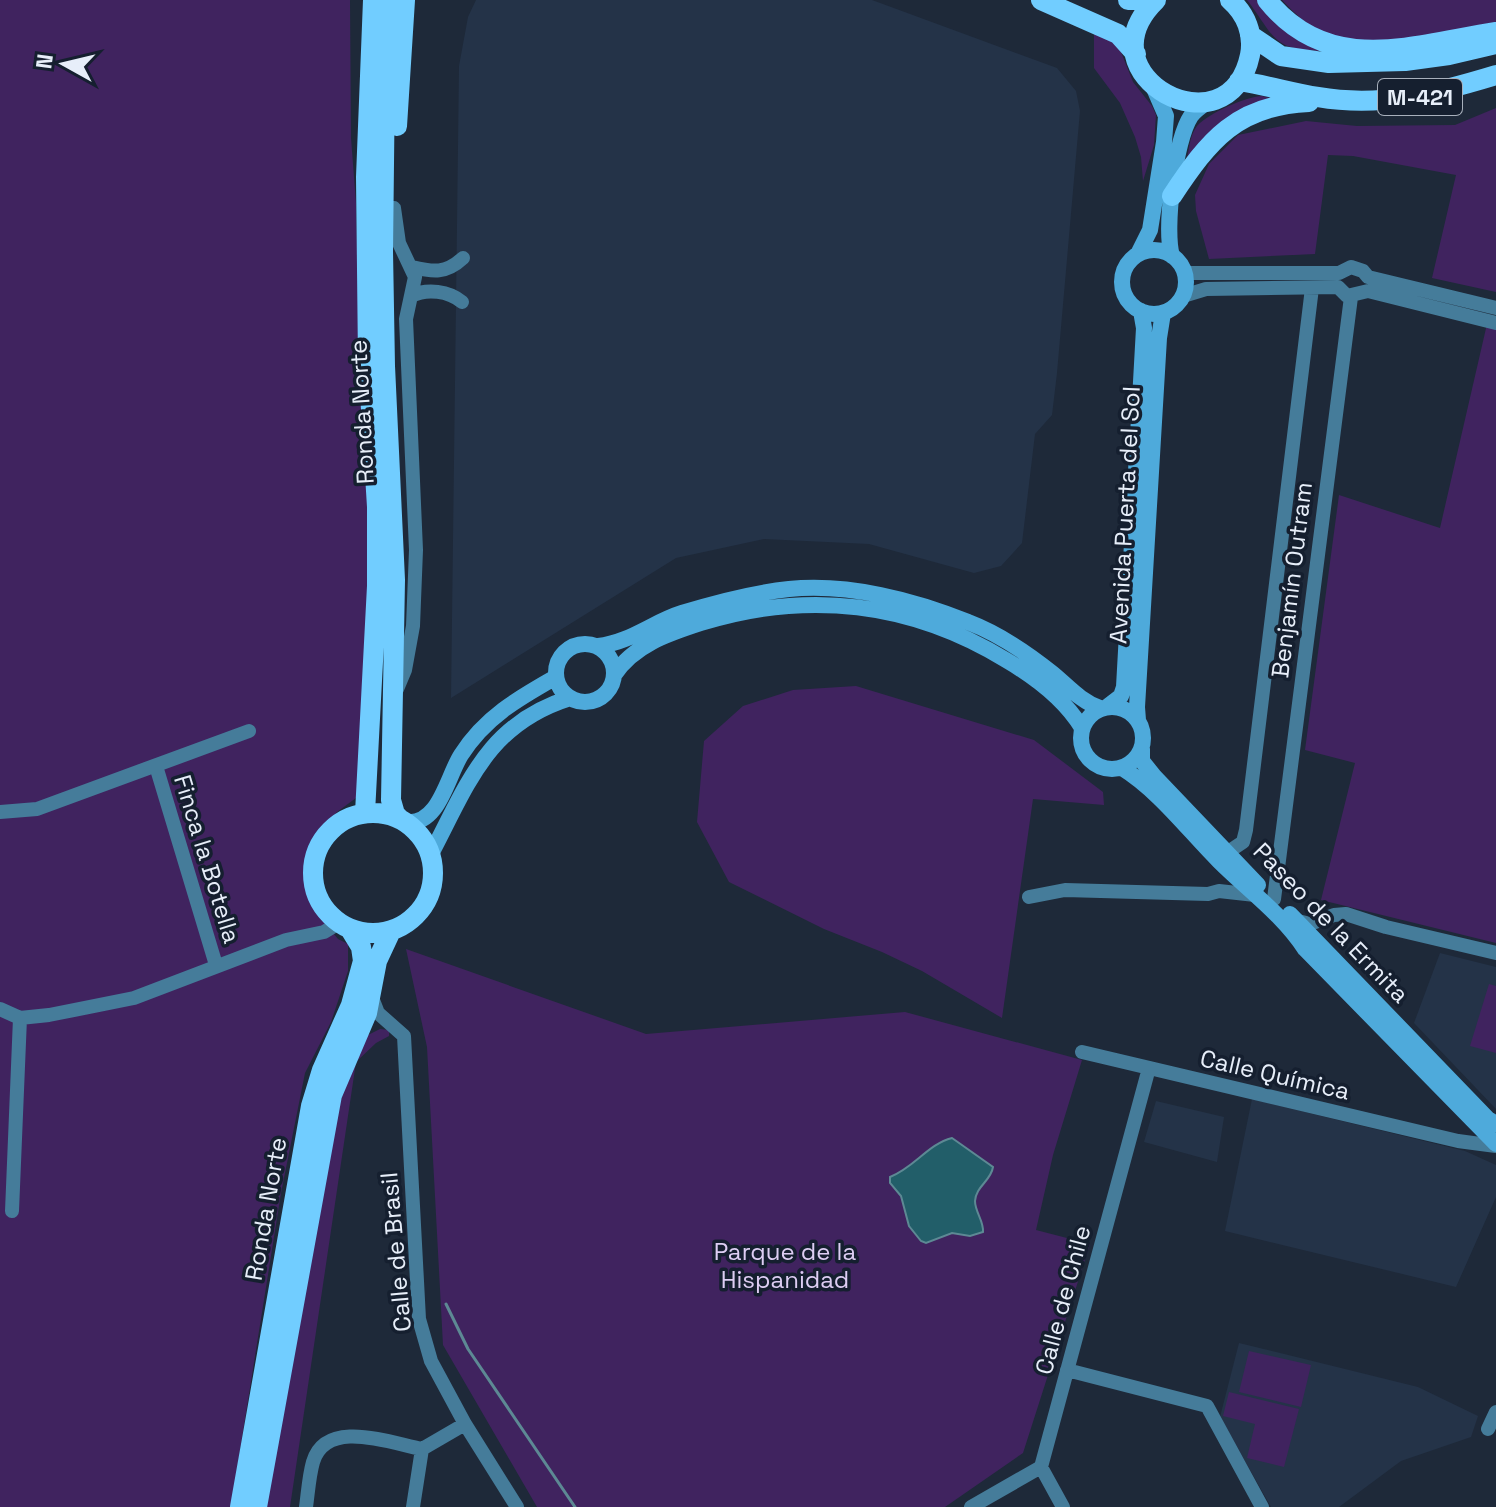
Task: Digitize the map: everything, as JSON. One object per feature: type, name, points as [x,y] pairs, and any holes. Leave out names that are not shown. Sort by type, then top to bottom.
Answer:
[{"type":"main road","name":"Ronda Norte","points":[[360,0],[358,147],[366,177]]},
{"type":"main road","name":"Ronda Norte","points":[[240,1507],[311,1106],[322,1070],[351,1005],[363,961],[361,947],[344,926],[326,911],[317,896],[313,879],[314,861],[320,844],[331,830],[352,816],[365,813],[377,586],[377,507],[367,347],[366,177],[373,0]]},
{"type":"main road","name":"Ronda Norte","points":[[257,1507],[332,1095],[358,1033],[377,961],[391,931],[412,920],[427,901],[433,878],[431,854],[421,836],[395,814],[391,800],[395,580],[383,251],[385,76],[390,0]]},
{"type":"main road","points":[[391,482],[397,431],[394,208],[407,0]]},
{"type":"main road","points":[[1041,0],[1093,20],[1118,34],[1136,54],[1145,77],[1162,94],[1185,102],[1210,100]]},
{"type":"main road","points":[[1128,0],[1148,0]]},
{"type":"main road","points":[[1136,54],[1137,29],[1156,0]]},
{"type":"main road","points":[[1267,0],[1280,16],[1305,36],[1336,48],[1398,47],[1496,32]]},
{"type":"main road","points":[[1153,86],[1166,116],[1164,142],[1150,230],[1138,254],[1126,267],[1122,284],[1128,300],[1141,311],[1163,313],[1183,296],[1186,281],[1185,273],[1172,256],[1167,233],[1186,124],[1192,113],[1239,81],[1251,51],[1250,35],[1236,4]]},
{"type":"main road","points":[[1250,35],[1281,56],[1329,63],[1405,61],[1496,44]]},
{"type":"main road","name":"M-421","points":[[1239,81],[1319,97],[1369,102],[1413,98],[1496,75]]},
{"type":"main road","points":[[1172,196],[1193,163],[1215,137],[1244,117],[1286,103],[1340,99]]},
{"type":"main road","points":[[1138,254],[1156,250],[1172,256]]},
{"type":"main road","name":"Avenida Puerta del Sol","points":[[1104,707],[1121,696],[1124,687],[1144,328],[1141,311]]},
{"type":"main road","name":"Avenida Puerta del Sol","points":[[1138,720],[1159,338],[1163,313]]},
{"type":"main road","points":[[570,698],[556,677],[558,661],[568,649],[582,644],[616,644],[667,618],[732,598],[792,589],[851,591],[908,601],[971,622],[1048,670],[1085,703],[1125,709],[1138,720],[1143,729],[1142,749],[1134,761],[1122,768],[1107,769],[1092,762],[1082,746],[1082,728],[1092,713],[1104,707]]},
{"type":"main road","points":[[431,854],[475,769],[493,744],[542,706],[570,698],[589,702],[598,699],[606,693],[625,659],[639,649],[674,632],[732,613],[789,605],[839,605],[891,611],[944,628],[1025,671],[1066,705],[1082,728]]},
{"type":"main road","points":[[598,646],[611,658],[614,675]]},
{"type":"main road","points":[[365,813],[415,823],[424,820],[440,800],[460,757],[479,730],[506,706],[556,677]]},
{"type":"main road","name":"Paseo de la Ermita","points":[[1142,749],[1142,761],[1154,776],[1293,931],[1305,949],[1496,1145]]},
{"type":"main road","name":"Paseo de la Ermita","points":[[1122,768],[1224,857]]},
{"type":"main road","name":"Paseo de la Ermita","points":[[1252,888],[1274,899],[1298,921],[1469,1100],[1496,1124]]},
{"type":"main road","points":[[344,926],[366,934],[391,931]]},
{"type":"street","points":[[393,701],[405,670],[413,626],[416,550],[406,319],[415,277],[399,243],[394,208]]},
{"type":"street","points":[[412,267],[452,268],[463,258]]},
{"type":"street","points":[[1183,296],[1206,289],[1312,288],[1339,280],[1351,267],[1358,268],[1367,276],[1496,308]]},
{"type":"street","points":[[1185,273],[1339,280]]},
{"type":"street","points":[[1357,294],[1367,285],[1367,276]]},
{"type":"street","points":[[1339,280],[1342,293],[1496,323]]},
{"type":"street","name":"Benjamín Outram","points":[[1224,857],[1243,842],[1246,830],[1312,288]]},
{"type":"street","points":[[411,296],[425,292],[449,293],[462,302]]},
{"type":"street","name":"Benjamín Outram","points":[[1274,899],[1357,294]]},
{"type":"street","name":"Finca la Botella","points":[[0,812],[37,809],[249,731]]},
{"type":"street","name":"Finca la Botella","points":[[156,766],[216,965]]},
{"type":"street","name":"Paseo de la Ermita","points":[[1219,891],[1224,880],[1224,857]]},
{"type":"street","points":[[1252,888],[1278,870]]},
{"type":"street","name":"Paseo de la Ermita","points":[[1029,897],[1065,890],[1208,894],[1252,888]]},
{"type":"street","points":[[1298,921],[1310,924],[1346,914],[1386,927],[1496,953]]},
{"type":"street","name":"Finca la Botella","points":[[20,1018],[134,998],[286,940],[344,926]]},
{"type":"street","name":"Calle de Brasil","points":[[370,995],[378,1013],[404,1036],[419,1319],[431,1361],[465,1424],[517,1507]]},
{"type":"street","points":[[0,1009],[20,1018],[12,1211]]},
{"type":"street","points":[[358,1033],[373,1025],[390,1023]]},
{"type":"street","name":"Calle Química","points":[[1082,1052],[1458,1141],[1496,1145]]},
{"type":"street","name":"Calle de Chile","points":[[1041,1467],[1149,1068]]},
{"type":"street","points":[[1458,1141],[1469,1136],[1472,1129],[1470,1118]]},
{"type":"street","points":[[1067,1370],[1207,1406],[1262,1507]]},
{"type":"street","points":[[1488,1429],[1496,1412]]},
{"type":"street","points":[[306,1507],[313,1462],[325,1443],[348,1435],[422,1449],[465,1424]]},
{"type":"street","points":[[413,1507],[422,1449]]},
{"type":"street","points":[[971,1507],[1041,1467],[1063,1507]]},
{"type":"shaded area","points":[[476,0],[872,0],[1057,68],[1076,91],[1080,111],[1057,373],[1052,415],[1035,434],[1022,543],[1001,566],[974,573],[869,544],[764,539],[676,558],[451,698],[459,66],[468,17]]},
{"type":"shaded area","points":[[1440,953],[1496,967],[1496,1109],[1414,1023]]},
{"type":"shaded area","points":[[1252,1099],[1465,1151],[1496,1165],[1496,1197],[1456,1287],[1225,1231]]},
{"type":"shaded area","points":[[1156,1101],[1224,1117],[1217,1162],[1144,1142]]},
{"type":"shaded area","points":[[952,1138],[993,1167],[975,1201],[983,1232],[970,1236],[952,1233],[926,1243],[909,1226],[901,1196],[890,1183],[890,1177],[936,1145]]},
{"type":"shaded area","points":[[1239,1343],[1418,1387],[1478,1416],[1471,1437],[1401,1461],[1339,1507],[1271,1507],[1220,1417]]},
{"type":"green space","points":[[0,0],[350,0],[351,138],[356,203],[360,374],[369,492],[369,581],[360,795],[337,812],[309,844],[305,886],[316,912],[338,939],[348,944],[348,971],[331,1022],[305,1073],[281,1193],[231,1507],[0,1507]]},
{"type":"green space","points":[[1247,0],[1260,0],[1321,51],[1282,44]]},
{"type":"green space","points":[[1282,0],[1496,0],[1496,22],[1417,37],[1357,40],[1321,32],[1300,18]]},
{"type":"green space","points":[[1094,33],[1119,47],[1133,82],[1156,115],[1154,145],[1143,181],[1135,137],[1120,103],[1094,68]]},
{"type":"green space","points":[[1262,96],[1278,100],[1186,164],[1192,134],[1197,126],[1228,106]]},
{"type":"green space","points":[[1496,108],[1496,292],[1432,278],[1456,175],[1353,156],[1328,155],[1315,254],[1209,259],[1196,211],[1195,195],[1209,164],[1238,135],[1306,121],[1357,126],[1455,125]]},
{"type":"green space","points":[[1487,324],[1496,327],[1496,943],[1321,900],[1355,763],[1305,750],[1339,495],[1440,528]]},
{"type":"green space","points":[[856,686],[1034,740],[1103,792],[1104,805],[1033,799],[1002,1018],[922,971],[824,929],[729,882],[697,822],[704,741],[743,706],[793,690]]},
{"type":"green space","name":"Parque de la Hispanidad","points":[[406,949],[646,1034],[905,1012],[1082,1060],[1053,1155],[1036,1230],[1090,1244],[1023,1453],[945,1507],[537,1507],[443,1345],[427,1047]]},
{"type":"green space","points":[[1489,984],[1496,986],[1496,1053],[1470,1046]]},
{"type":"green space","points":[[380,1029],[389,1030],[389,1036],[376,1043],[356,1062],[290,1507],[266,1507],[340,1097],[366,1036]]},
{"type":"green space","points":[[1249,1351],[1311,1365],[1301,1407],[1239,1392]]},
{"type":"green space","points":[[1229,1392],[1299,1409],[1284,1467],[1247,1458],[1255,1424],[1223,1416]]},
{"type":"waterway","points":[[446,1304],[468,1349],[575,1507]]}]
